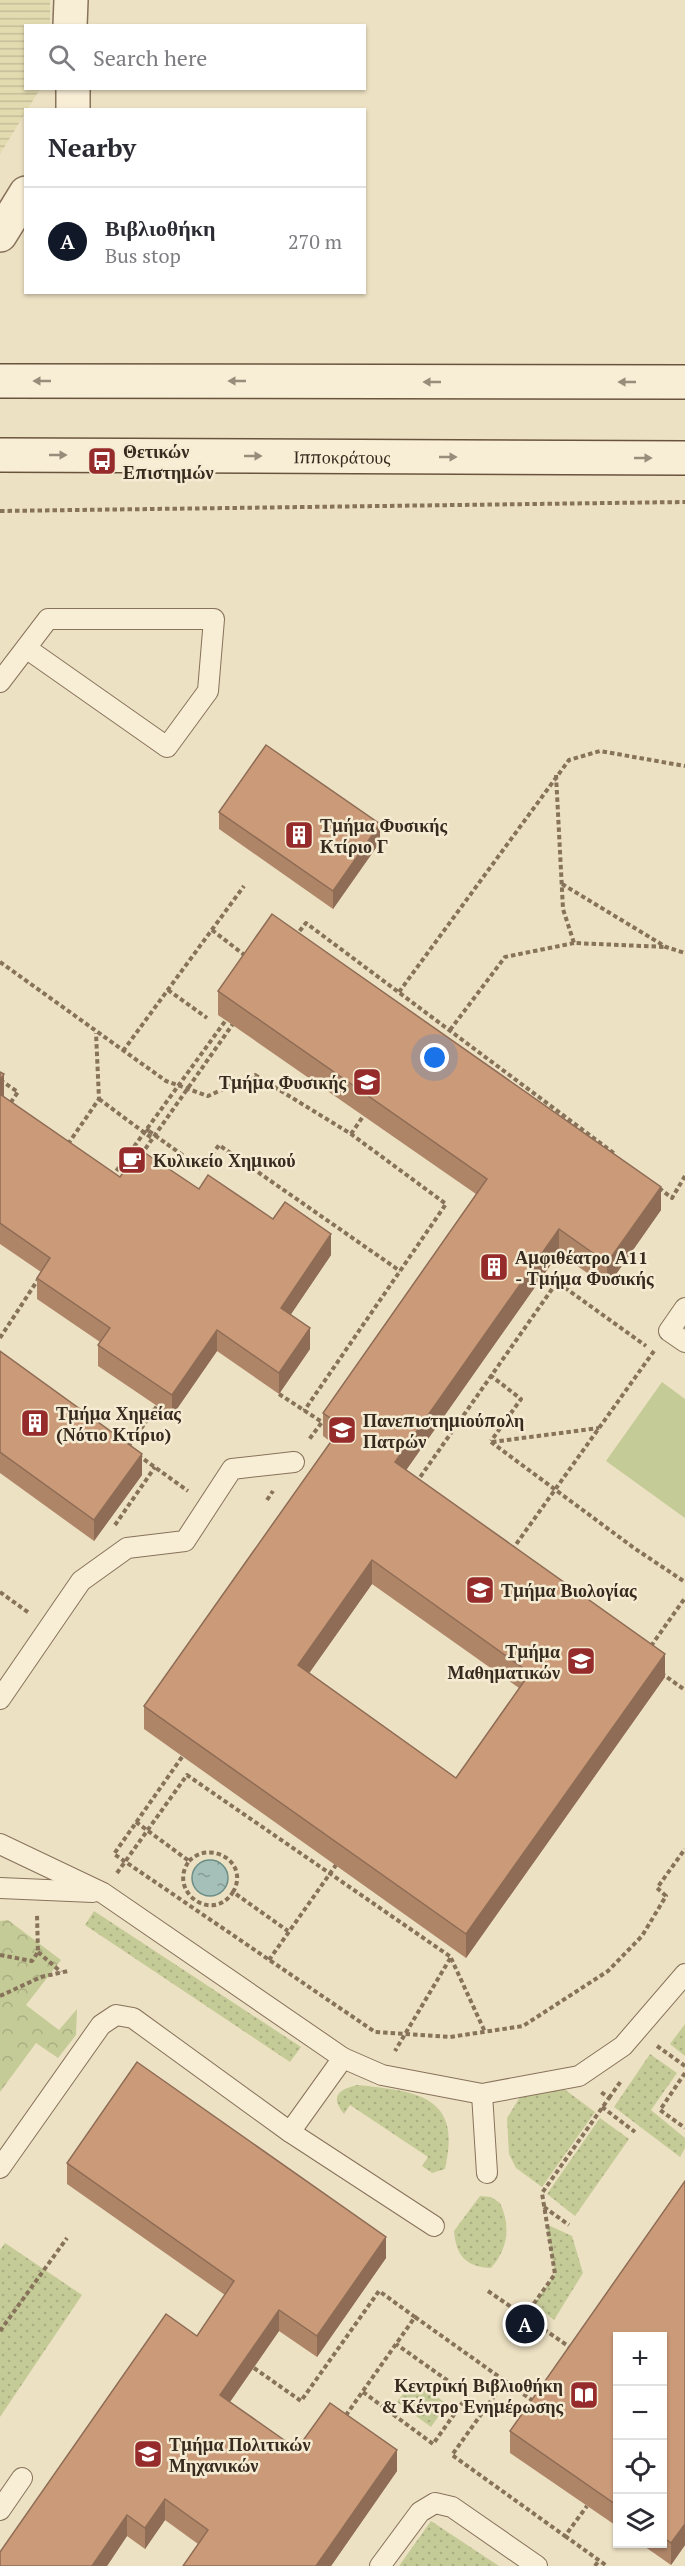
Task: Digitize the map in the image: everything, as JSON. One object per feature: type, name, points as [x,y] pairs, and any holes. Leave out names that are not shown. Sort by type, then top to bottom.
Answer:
[{"type":"street","points":[[70,24],[71,0]]},
{"type":"street","points":[[73,90],[73,108]]},
{"type":"street","points":[[0,235],[24,196]]},
{"type":"street","points":[[0,381],[685,382]]},
{"type":"street","name":"Ιπποκράτους","points":[[0,455],[685,458]]},
{"type":"lane","points":[[0,682],[48,619],[214,620],[208,692],[166,747],[26,648]]},
{"type":"lane","points":[[677,1336],[685,1308]]},
{"type":"lane","points":[[0,1699],[81,1581],[126,1548],[185,1541],[232,1469],[294,1462]]},
{"type":"lane","points":[[0,1844],[103,1893],[343,2058],[382,2075],[482,2094],[579,2076],[623,2046],[685,1974]]},
{"type":"lane","points":[[0,1888],[103,1893]]},
{"type":"lane","points":[[0,2168],[101,2025],[116,2015],[133,2018],[290,2132],[434,2226]]},
{"type":"lane","points":[[290,2132],[343,2058]]},
{"type":"lane","points":[[482,2094],[487,2173]]},
{"type":"lane","points":[[0,2510],[22,2478]]},
{"type":"lane","points":[[380,2566],[420,2512],[435,2503],[452,2507],[537,2566]]},
{"type":"path","points":[[0,511],[685,502]]},
{"type":"path","points":[[399,992],[569,760],[600,751],[685,766]]},
{"type":"path","points":[[556,775],[562,909],[574,943]]},
{"type":"path","points":[[561,883],[666,947],[685,953]]},
{"type":"path","points":[[123,1051],[244,886]]},
{"type":"path","points":[[293,940],[306,923],[616,1156]]},
{"type":"path","points":[[212,930],[254,963]]},
{"type":"path","points":[[450,1030],[505,957],[574,943],[666,947]]},
{"type":"path","points":[[0,962],[166,1081],[208,1096],[255,1075],[351,1134],[446,1204],[304,1411]]},
{"type":"path","points":[[168,990],[207,1018]]},
{"type":"path","points":[[140,1157],[238,1016]]},
{"type":"path","points":[[426,1024],[431,1016]]},
{"type":"path","points":[[106,1186],[226,1020]]},
{"type":"path","points":[[63,1150],[99,1099],[96,1032]]},
{"type":"path","points":[[0,1080],[18,1092],[8,1107]]},
{"type":"path","points":[[99,1099],[153,1139]]},
{"type":"path","points":[[351,1134],[370,1106]]},
{"type":"path","points":[[148,1130],[202,1169],[219,1145],[400,1271]]},
{"type":"path","points":[[654,1184],[672,1198],[685,1176]]},
{"type":"path","points":[[0,1338],[42,1273]]},
{"type":"path","points":[[414,1486],[557,1282],[654,1351]]},
{"type":"path","points":[[510,1553],[654,1351],[677,1336]]},
{"type":"path","points":[[490,1375],[521,1399],[491,1442]]},
{"type":"path","points":[[127,1448],[157,1406]]},
{"type":"path","points":[[491,1442],[599,1428]]},
{"type":"path","points":[[118,1441],[208,1505]]},
{"type":"path","points":[[491,1442],[634,1548],[685,1582]]},
{"type":"path","points":[[114,1526],[155,1467]]},
{"type":"path","points":[[1,1595],[48,1628]]},
{"type":"path","points":[[647,1651],[685,1598]]},
{"type":"path","points":[[657,1671],[685,1690]]},
{"type":"path","points":[[182,1757],[114,1854],[126,1860],[375,2032],[450,2037],[523,2026],[608,1971],[642,1936],[666,1896],[657,1888],[685,1849]]},
{"type":"path","points":[[103,1893],[187,1774],[451,1957],[485,2032]]},
{"type":"path","points":[[136,1822],[189,1861]]},
{"type":"path","points":[[207,1852],[225,1856],[236,1870],[237,1879],[233,1893],[225,1902],[207,1906],[191,1899],[183,1884],[183,1874],[189,1861],[198,1854],[207,1852]]},
{"type":"path","points":[[269,1960],[336,1865]]},
{"type":"path","points":[[0,1955],[32,1961],[38,1952],[35,1890]]},
{"type":"path","points":[[233,1893],[288,1930]]},
{"type":"path","points":[[38,1952],[61,1972]]},
{"type":"path","points":[[382,2075],[451,1957]]},
{"type":"path","points":[[0,1996],[41,1977],[68,1971]]},
{"type":"path","points":[[657,2046],[685,2066]]},
{"type":"path","points":[[685,2073],[660,2110],[685,2128]]},
{"type":"path","points":[[525,2316],[555,2274],[542,2193],[625,2075]]},
{"type":"path","points":[[579,2076],[609,2098]]},
{"type":"path","points":[[602,2107],[635,2132]]},
{"type":"path","points":[[544,2207],[569,2225]]},
{"type":"path","points":[[0,2331],[67,2238]]},
{"type":"path","points":[[254,2368],[301,2401],[379,2291],[542,2408]]},
{"type":"path","points":[[488,2291],[579,2354]]},
{"type":"path","points":[[343,2419],[415,2317]]},
{"type":"path","points":[[363,2392],[433,2444],[468,2395],[396,2344]]},
{"type":"path","points":[[505,2381],[452,2455],[607,2566]]},
{"type":"path","points":[[565,2536],[587,2506]]},
{"type":"path","points":[[595,2566],[599,2560]]},
{"type":"shaded area","points":[[0,0],[50,0],[50,24],[24,24],[24,90],[39,90],[28,108],[24,108],[24,115],[0,154]]},
{"type":"green space","points":[[662,1382],[685,1399],[685,1518],[606,1461]]},
{"type":"green space","points":[[94,1911],[301,2047],[290,2062],[85,1925]]},
{"type":"green space","points":[[8,1920],[61,1960],[26,2005],[59,2030],[77,2009],[76,2035],[58,2058],[36,2043],[0,2092],[0,1921]]},
{"type":"green space","points":[[685,2024],[685,2056],[670,2044]]},
{"type":"green space","points":[[650,2054],[677,2073],[651,2110],[685,2138],[685,2148],[680,2157],[614,2107]]},
{"type":"green space","points":[[357,2085],[398,2090],[416,2095],[441,2111],[447,2126],[449,2144],[445,2169],[432,2173],[422,2166],[428,2157],[350,2105],[344,2114],[337,2103],[338,2095],[345,2089]]},
{"type":"green space","points":[[564,2089],[595,2112],[542,2187],[516,2168],[509,2154],[507,2118],[520,2097]]},
{"type":"green space","points":[[600,2118],[629,2139],[575,2216],[547,2194]]},
{"type":"green space","points":[[480,2196],[491,2197],[500,2203],[506,2220],[504,2245],[491,2268],[469,2262],[460,2253],[455,2240],[454,2231]]},
{"type":"green space","points":[[546,2224],[572,2236],[583,2273],[554,2320],[534,2304],[555,2274]]},
{"type":"green space","points":[[5,2243],[82,2295],[0,2417],[0,2250]]},
{"type":"green space","points":[[413,2380],[447,2404],[431,2427],[397,2402]]},
{"type":"green space","points":[[431,2521],[499,2566],[399,2566]]},
{"type":"water","points":[[210,1860],[223,1865],[228,1878],[223,1891],[210,1896],[197,1891],[192,1878],[197,1865]]},
{"type":"building","name":"Τμήμα Φυσικής Κτίριο Γ","points":[[266,745],[380,824],[333,891],[219,812]]},
{"type":"building","points":[[272,914],[661,1187],[607,1263],[559,1229],[395,1462],[665,1654],[466,1934],[144,1706],[342,1426],[323,1413],[487,1179],[218,991]],"holes":[[[372,1560],[530,1673],[456,1778],[298,1665]]]},
{"type":"building","points":[[0,1094],[120,1177],[139,1149],[199,1189],[208,1175],[273,1219],[285,1202],[331,1234],[281,1308],[310,1328],[279,1373],[217,1330],[172,1395],[98,1345],[110,1328],[37,1278],[50,1258],[0,1223]]},
{"type":"building","name":"Τμήμα Χημείας (Νότιο Κτίριο)","points":[[0,1351],[142,1454],[94,1520],[0,1452]]},
{"type":"building","points":[[137,2062],[386,2237],[317,2336],[279,2310],[220,2395],[297,2449],[330,2403],[397,2450],[316,2566],[183,2566],[208,2530],[165,2499],[145,2528],[127,2515],[92,2566],[0,2566],[0,2552],[166,2314],[197,2336],[234,2281],[67,2163]]},
{"type":"building","name":"Κεντρική Βιβλιοθήκη & Κέντρο Ενημέρωσης","points":[[685,2181],[685,2524],[671,2543],[667,2540],[667,2332],[613,2332],[613,2503],[510,2431]]},
{"type":"place","name":"Θετικών Επιστημών","points":[[102,461]]},
{"type":"place","name":"Τμήμα Φυσικής Κτίριο Γ","points":[[299,835]]},
{"type":"place","name":"Τμήμα Φυσικής","points":[[367,1082]]},
{"type":"place","name":"Κυλικείο Χημικού","points":[[132,1160]]},
{"type":"place","name":"Αμφιθέατρο Α11 - Τμήμα Φυσικής","points":[[494,1267]]},
{"type":"place","name":"Τμήμα Χημείας (Νότιο Κτίριο)","points":[[35,1423]]},
{"type":"place","name":"Πανεπιστημιούπολη Πατρών","points":[[342,1430]]},
{"type":"place","name":"Τμήμα Βιολογίας","points":[[480,1590]]},
{"type":"place","name":"Τμήμα Μαθηματικών","points":[[581,1661]]},
{"type":"place","name":"Βιβλιοθήκη","points":[[525,2324]]},
{"type":"place","name":"Κεντρική Βιβλιοθήκη & Κέντρο Ενημέρωσης","points":[[584,2395]]},
{"type":"place","name":"Τμήμα Πολιτικών Μηχανικών","points":[[148,2454]]}]
